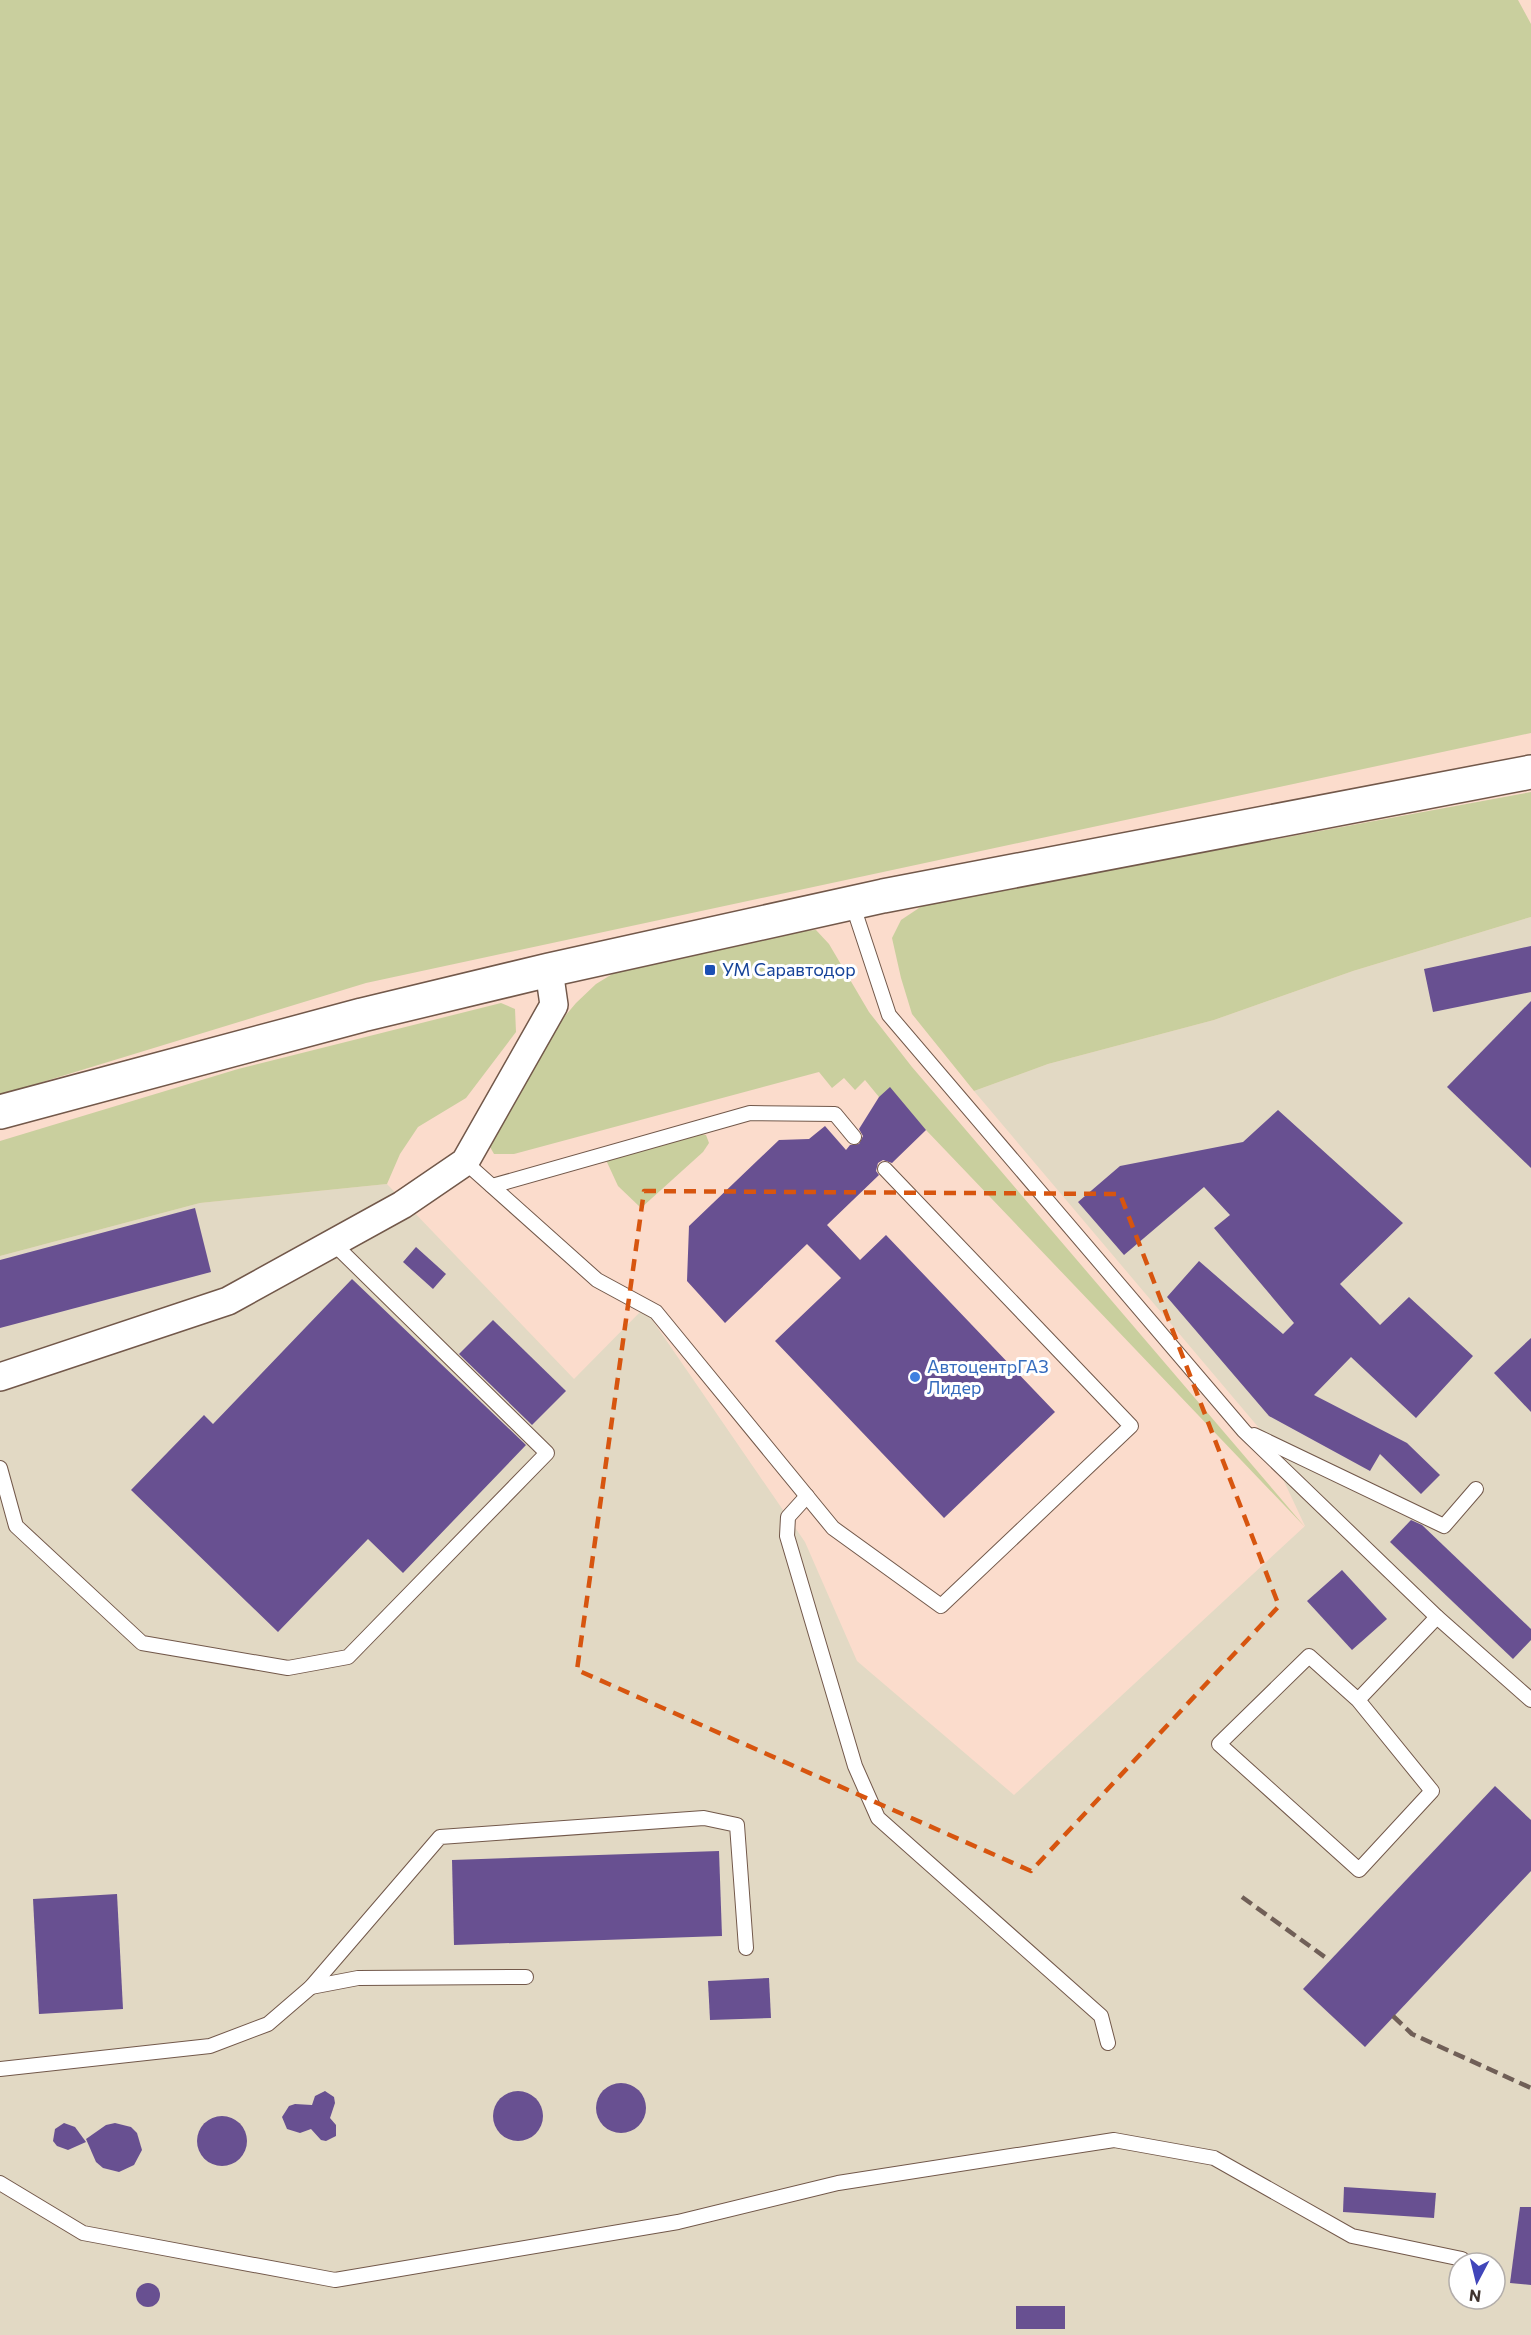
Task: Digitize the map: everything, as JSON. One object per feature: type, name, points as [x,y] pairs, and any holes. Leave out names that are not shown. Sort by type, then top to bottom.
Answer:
[{"type":"main road","points":[[0,1112],[362,1015],[549,970],[883,896],[1531,772]]},
{"type":"street","points":[[0,1377],[228,1300],[402,1205],[465,1162],[554,1005],[549,970]]},
{"type":"lane","points":[[852,903],[889,1015],[1244,1431],[1437,1617],[1531,1700]]},
{"type":"lane","points":[[492,1186],[750,1113],[835,1114],[854,1137]]},
{"type":"lane","points":[[465,1162],[597,1280],[656,1312],[833,1528],[940,1606],[1131,1426],[885,1169]]},
{"type":"lane","points":[[0,1468],[16,1526],[142,1643],[288,1668],[348,1657],[547,1453],[333,1243]]},
{"type":"lane","points":[[1244,1431],[1444,1526],[1476,1489]]},
{"type":"lane","points":[[807,1496],[788,1517],[787,1536],[855,1766],[878,1818],[1101,2016],[1108,2043]]},
{"type":"lane","points":[[1358,1700],[1437,1617]]},
{"type":"lane","points":[[1310,1656],[1358,1700],[1432,1791],[1359,1870],[1219,1744],[1310,1656]]},
{"type":"lane","points":[[0,2069],[210,2046],[268,2024],[311,1987],[440,1837],[704,1818],[737,1825],[746,1948]]},
{"type":"lane","points":[[311,1987],[358,1978],[526,1977]]},
{"type":"lane","points":[[0,2183],[83,2233],[334,2280],[678,2222],[838,2183],[1114,2140],[1214,2158],[1352,2235],[1447,2256]]},
{"type":"highlighted area","points":[[644,1191],[1120,1194],[1279,1606],[1031,1871],[577,1670]]},
{"type":"shaded area","points":[[1531,917],[1531,2335],[0,2335],[0,1256],[200,1203],[387,1184],[574,1379],[644,1308],[805,1542],[857,1661],[1014,1795],[1305,1526],[1259,1428],[974,1091],[1048,1064],[1214,1020],[1353,971]]},
{"type":"green space","points":[[0,0],[1518,0],[1531,24],[1531,733],[366,983],[0,1095]]},
{"type":"green space","points":[[1531,792],[1531,917],[1353,971],[1214,1020],[1048,1064],[974,1091],[912,1014],[892,938],[901,920],[925,904]]},
{"type":"green space","points":[[816,930],[829,944],[869,1012],[912,1067],[1305,1527],[926,1130],[879,1097],[865,1080],[855,1090],[844,1078],[832,1088],[819,1072],[514,1154],[494,1154],[485,1138],[496,1098],[576,1003],[596,984],[614,973],[802,931]]},
{"type":"green space","points":[[501,1003],[515,1009],[516,1032],[466,1098],[418,1127],[400,1154],[387,1184],[200,1203],[0,1256],[0,1141],[238,1069]]},
{"type":"green space","points":[[699,1134],[706,1135],[709,1143],[703,1152],[641,1208],[618,1186],[606,1160]]},
{"type":"building","points":[[1531,946],[1531,992],[1433,1012],[1424,969]]},
{"type":"building","points":[[1531,1001],[1531,1168],[1447,1087]]},
{"type":"building","name":"АвтоцентрГАЗ Лидер","points":[[890,1087],[926,1130],[892,1163],[883,1160],[878,1163],[876,1171],[879,1175],[827,1225],[860,1260],[886,1235],[1055,1412],[944,1518],[775,1341],[841,1278],[807,1244],[725,1323],[687,1281],[689,1226],[779,1140],[809,1139],[825,1126],[846,1150],[850,1145],[859,1144],[863,1136],[859,1129],[879,1097]]},
{"type":"building","points":[[1278,1110],[1403,1223],[1340,1284],[1380,1325],[1409,1297],[1473,1356],[1416,1418],[1351,1357],[1314,1395],[1407,1443],[1440,1475],[1421,1494],[1380,1454],[1370,1471],[1269,1416],[1167,1297],[1199,1261],[1283,1334],[1294,1323],[1214,1228],[1230,1215],[1204,1187],[1124,1255],[1078,1202],[1120,1166],[1243,1142]]},
{"type":"building","points":[[195,1208],[211,1272],[0,1328],[0,1260]]},
{"type":"building","points":[[416,1247],[446,1274],[433,1289],[403,1262]]},
{"type":"building","points":[[352,1279],[526,1445],[403,1573],[368,1539],[278,1632],[131,1490],[204,1415],[213,1424]]},
{"type":"building","points":[[493,1320],[566,1391],[532,1425],[459,1354]]},
{"type":"building","points":[[1531,1338],[1531,1412],[1494,1373]]},
{"type":"building","points":[[1411,1520],[1422,1525],[1531,1629],[1531,1640],[1513,1659],[1390,1542]]},
{"type":"building","points":[[1342,1570],[1387,1619],[1352,1650],[1307,1601]]},
{"type":"building","points":[[1495,1786],[1531,1820],[1531,1871],[1365,2047],[1303,1989]]},
{"type":"building","points":[[719,1851],[722,1936],[454,1945],[452,1860]]},
{"type":"building","points":[[117,1894],[123,2009],[39,2014],[33,1899]]},
{"type":"building","points":[[769,1978],[771,2018],[710,2020],[708,1981]]},
{"type":"building","points":[[621,2083],[630,2085],[641,2094],[646,2108],[644,2117],[635,2128],[621,2133],[612,2131],[601,2122],[596,2108],[598,2099],[607,2088]]},
{"type":"building","points":[[325,2091],[334,2097],[335,2103],[330,2118],[336,2125],[336,2136],[326,2141],[321,2140],[311,2129],[300,2133],[287,2129],[282,2117],[289,2106],[312,2105],[315,2096]]},
{"type":"building","points":[[518,2091],[532,2095],[539,2102],[543,2116],[539,2130],[532,2137],[518,2141],[504,2137],[497,2130],[493,2116],[497,2102],[504,2095]]},
{"type":"building","points":[[222,2116],[231,2118],[242,2127],[247,2141],[245,2150],[236,2161],[222,2166],[213,2164],[202,2155],[197,2141],[199,2132],[208,2121]]},
{"type":"building","points":[[64,2123],[75,2127],[86,2142],[68,2150],[57,2146],[53,2141],[55,2129]]},
{"type":"building","points":[[115,2123],[131,2127],[137,2133],[142,2150],[134,2165],[119,2172],[103,2168],[96,2162],[86,2139],[106,2125]]},
{"type":"building","points":[[1344,2187],[1436,2193],[1434,2218],[1343,2212]]},
{"type":"building","points":[[1520,2207],[1531,2207],[1531,2285],[1510,2283]]},
{"type":"building","points":[[148,2283],[157,2286],[160,2295],[157,2304],[148,2307],[139,2304],[136,2295],[139,2286]]},
{"type":"building","points":[[1016,2306],[1065,2306],[1065,2329],[1016,2329]]},
{"type":"railway","points":[[1242,1897],[1329,1960]]},
{"type":"railway","points":[[1393,2016],[1412,2034],[1531,2088]]},
{"type":"place","name":"УМ Саравтодор","points":[[710,970]]},
{"type":"place","name":"АвтоцентрГАЗ Лидер","points":[[915,1377]]}]
